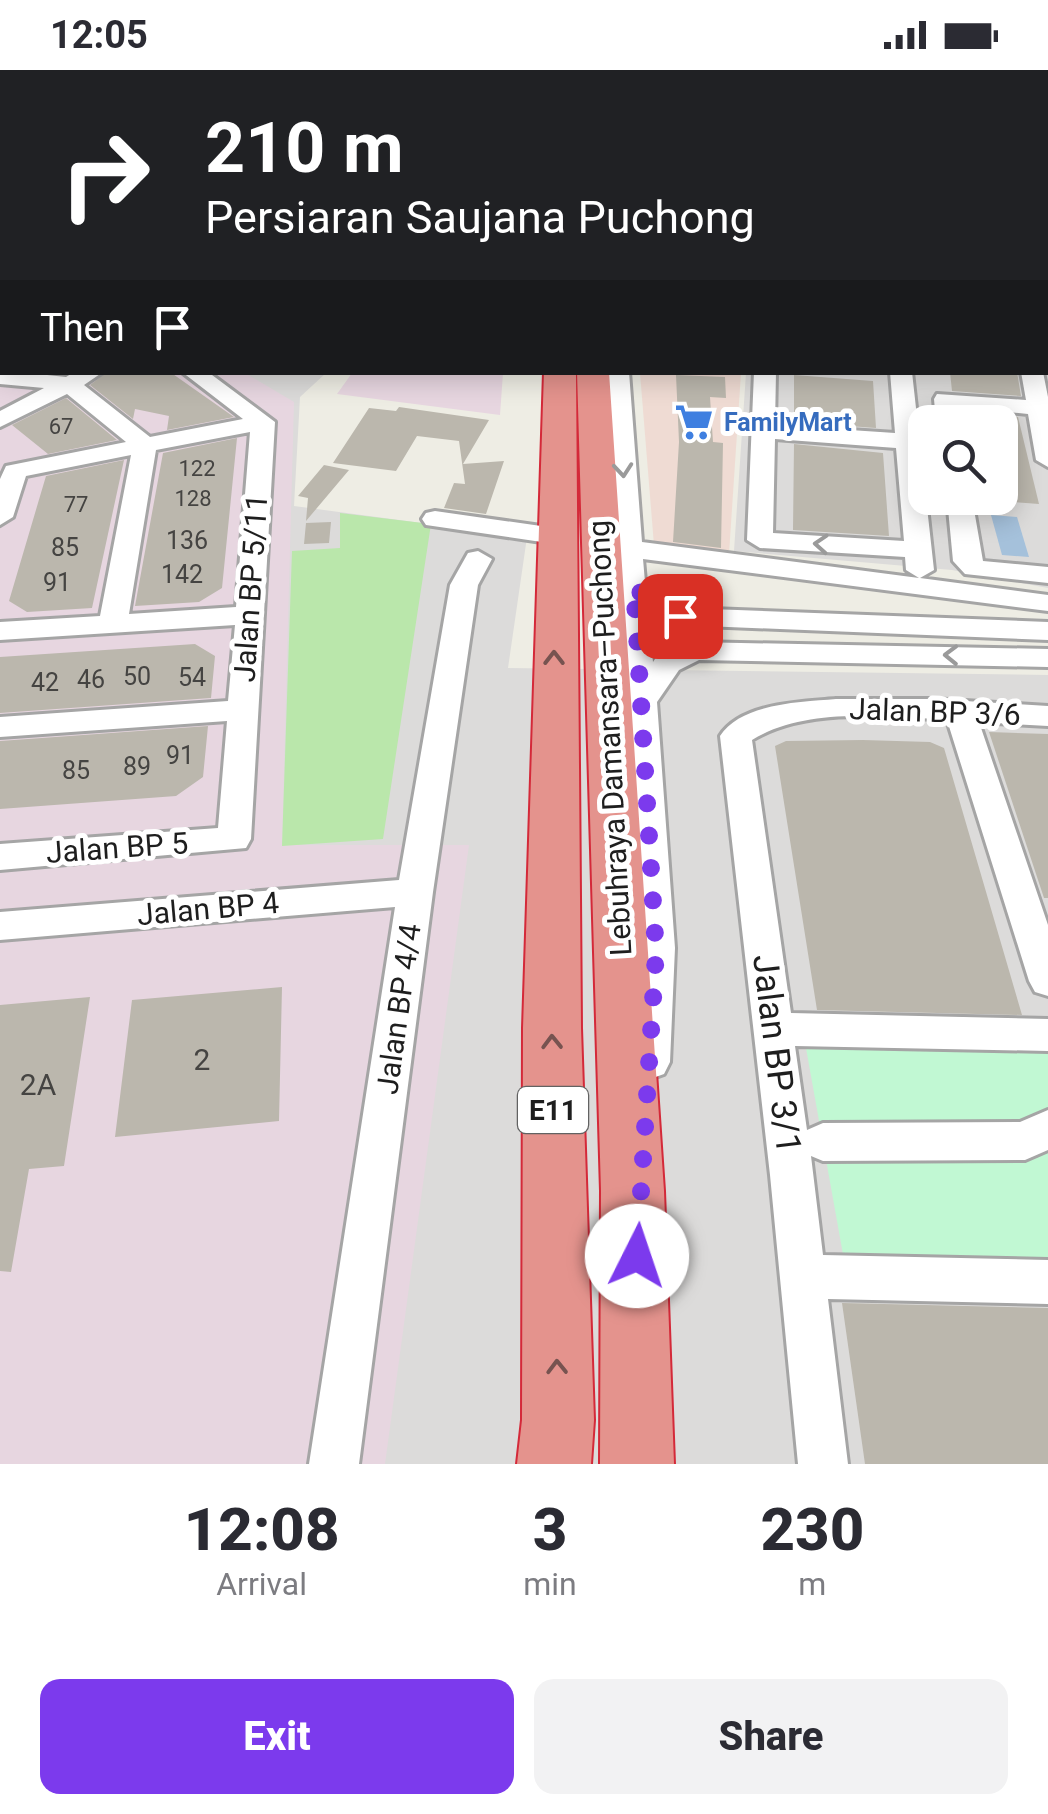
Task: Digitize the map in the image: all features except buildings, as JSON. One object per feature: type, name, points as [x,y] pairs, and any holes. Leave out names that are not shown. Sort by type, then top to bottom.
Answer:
[{"type":"highway","name":"Lebuhraya Damansara–Puchong","points":[[554,1464],[558,1420],[552,1028],[560,375]]},
{"type":"highway","name":"Lebuhraya Damansara–Puchong","points":[[594,375],[598,522],[637,1256],[637,1464]]},
{"type":"street","points":[[0,420],[86,375]]},
{"type":"street","points":[[198,375],[262,422]]},
{"type":"street","points":[[618,375],[656,952],[637,1256]]},
{"type":"street","points":[[765,375],[760,540],[918,550]]},
{"type":"street","points":[[900,375],[922,625]]},
{"type":"street","points":[[942,375],[946,405]]},
{"type":"street","points":[[1033,375],[1048,460]]},
{"type":"street","points":[[0,378],[68,384],[145,445]]},
{"type":"street","points":[[1018,409],[1040,408]]},
{"type":"street","points":[[0,517],[7,464],[145,445],[262,422]]},
{"type":"street","name":"Jalan BP 5/11","points":[[234,839],[262,422]]},
{"type":"street","points":[[762,431],[906,441]]},
{"type":"street","points":[[113,623],[145,445]]},
{"type":"street","points":[[960,515],[967,561],[1039,602]]},
{"type":"street","points":[[435,519],[555,536]]},
{"type":"street","points":[[630,550],[1039,602]]},
{"type":"street","name":"Jalan BP 4/4","points":[[334,1464],[464,585],[478,559]]},
{"type":"street","points":[[634,586],[656,608],[680,616],[922,625],[1039,602]]},
{"type":"street","points":[[0,630],[249,614]]},
{"type":"street","points":[[642,701],[668,663],[694,651],[1048,658]]},
{"type":"street","name":"Jalan BP 3/6","points":[[822,709],[1048,716]]},
{"type":"street","name":"Jalan BP 3/1","points":[[822,709],[766,717],[746,726],[736,736],[823,1464]]},
{"type":"street","points":[[0,726],[243,710]]},
{"type":"street","points":[[960,712],[1048,981]]},
{"type":"street","name":"Jalan BP 5","points":[[0,857],[234,839]]},
{"type":"street","name":"Jalan BP 4","points":[[0,926],[416,892]]},
{"type":"street","points":[[774,1029],[1048,1035]]},
{"type":"street","points":[[823,1142],[1040,1142]]},
{"type":"street","points":[[801,1276],[1048,1282]]},
{"type":"shaded area","points":[[0,375],[324,375],[300,397],[294,506],[527,537],[508,668],[1048,675],[1048,1464],[0,1464]]},
{"type":"shaded area","points":[[0,375],[248,375],[294,402],[282,845],[469,845],[385,1464],[0,1464]]},
{"type":"shaded area","points":[[351,375],[503,375],[500,415],[337,394]]},
{"type":"shaded area","points":[[640,375],[741,375],[729,554],[654,545]]},
{"type":"shaded area","points":[[746,375],[1048,375],[1048,588],[952,570],[734,551]]},
{"type":"green space","points":[[340,513],[431,524],[383,839],[282,846],[292,551],[340,548]]},
{"type":"green space","points":[[804,1037],[1048,1043],[1048,1267],[844,1260]]},
{"type":"water","points":[[991,515],[1017,517],[1029,557],[1002,555]]},
{"type":"place","name":"FamilyMart","points":[[694,422]]},
{"type":"route","points":[[637,1256],[656,952],[634,586],[656,608],[680,616]]}]
